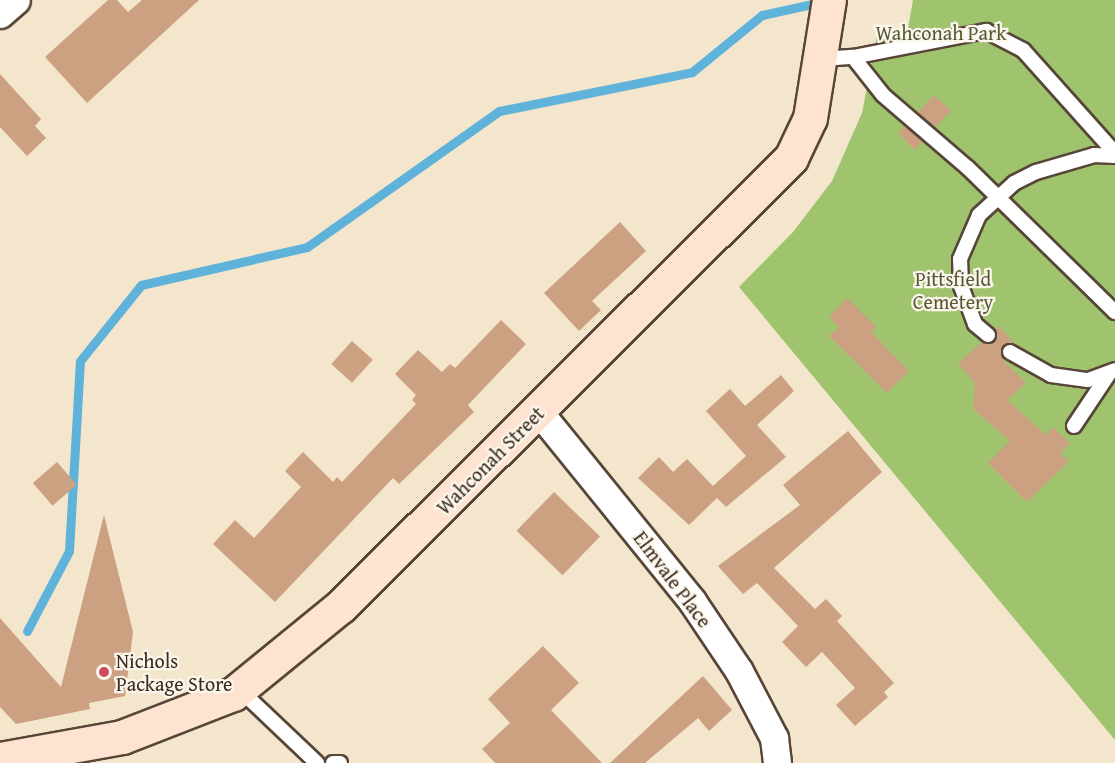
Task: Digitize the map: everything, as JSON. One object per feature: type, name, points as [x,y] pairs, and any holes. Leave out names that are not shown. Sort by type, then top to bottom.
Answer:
[{"type":"street","points":[[0,14],[16,0]]},
{"type":"street","name":"Wahconah Street","points":[[0,759],[122,737],[239,689],[341,606],[539,412],[791,158],[810,118],[833,52],[829,0]]},
{"type":"street","name":"Elmvale Place","points":[[539,412],[692,601],[739,671],[774,738],[777,763]]},
{"type":"lane","points":[[833,52],[986,31],[1023,50],[1115,154]]},
{"type":"lane","points":[[833,52],[997,197],[1115,312]]},
{"type":"lane","points":[[988,335],[968,310],[960,259],[979,215],[997,197],[1067,160],[1115,154]]},
{"type":"lane","points":[[1010,352],[1051,375],[1088,380],[1112,373]]},
{"type":"lane","points":[[1074,426],[1112,373]]},
{"type":"lane","points":[[239,689],[317,763]]},
{"type":"lane","points":[[333,763],[340,763]]},
{"type":"green space","name":"Pittsfield Cemetery","points":[[913,0],[1115,0],[1115,740],[739,287],[793,232],[832,181],[862,113],[877,36],[906,40]]},
{"type":"building","points":[[108,0],[117,0],[128,12],[142,0],[199,0],[87,103],[45,57]]},
{"type":"building","points":[[0,74],[41,119],[35,126],[46,138],[27,156],[0,127]]},
{"type":"building","points":[[934,95],[951,111],[934,128],[918,113]]},
{"type":"building","points":[[905,126],[923,141],[915,150],[898,133]]},
{"type":"building","points":[[620,222],[646,251],[592,301],[601,310],[579,331],[544,293]]},
{"type":"building","points":[[847,298],[876,327],[871,332],[909,371],[887,393],[829,336],[839,327],[829,317]]},
{"type":"building","points":[[501,320],[526,344],[468,405],[474,412],[399,484],[393,478],[275,602],[213,544],[235,520],[254,538],[301,487],[285,471],[303,452],[333,482],[337,477],[342,482],[416,404],[412,400],[416,395],[395,374],[418,350],[442,372],[450,364],[455,368]]},
{"type":"building","points":[[998,325],[1016,345],[1002,347],[1003,360],[1026,383],[1007,400],[1046,435],[1053,427],[1070,443],[1060,454],[1069,461],[1027,502],[988,463],[1010,441],[973,409],[975,383],[958,364],[982,342],[994,341]]},
{"type":"building","points":[[352,341],[373,360],[352,383],[331,364]]},
{"type":"building","points":[[781,375],[794,391],[757,425],[786,457],[726,507],[717,498],[689,525],[638,478],[659,457],[673,472],[687,459],[713,486],[746,456],[706,411],[730,389],[745,406]]},
{"type":"building","points":[[848,431],[882,472],[774,568],[815,609],[826,599],[842,616],[837,621],[894,683],[884,692],[888,697],[855,726],[836,705],[855,688],[822,652],[806,667],[782,642],[798,626],[757,583],[743,594],[718,566],[800,505],[783,485]]},
{"type":"building","points":[[57,462],[77,485],[53,506],[33,483]]},
{"type":"building","points":[[554,492],[600,536],[563,575],[516,531]]},
{"type":"building","points":[[104,515],[133,632],[125,696],[89,703],[90,709],[16,724],[0,707],[0,618],[61,687]]},
{"type":"building","points":[[543,646],[579,683],[551,710],[602,763],[495,763],[482,749],[510,723],[488,699]]},
{"type":"building","points":[[703,676],[732,710],[709,731],[698,718],[645,763],[610,763]]},
{"type":"waterway","points":[[27,631],[69,551],[80,361],[141,285],[307,247],[499,111],[692,72],[762,15],[821,2]]},
{"type":"place","name":"Nichols Package Store","points":[[104,672]]},
{"type":"park label","name":"Wahconah Park","points":[[941,32]]}]
